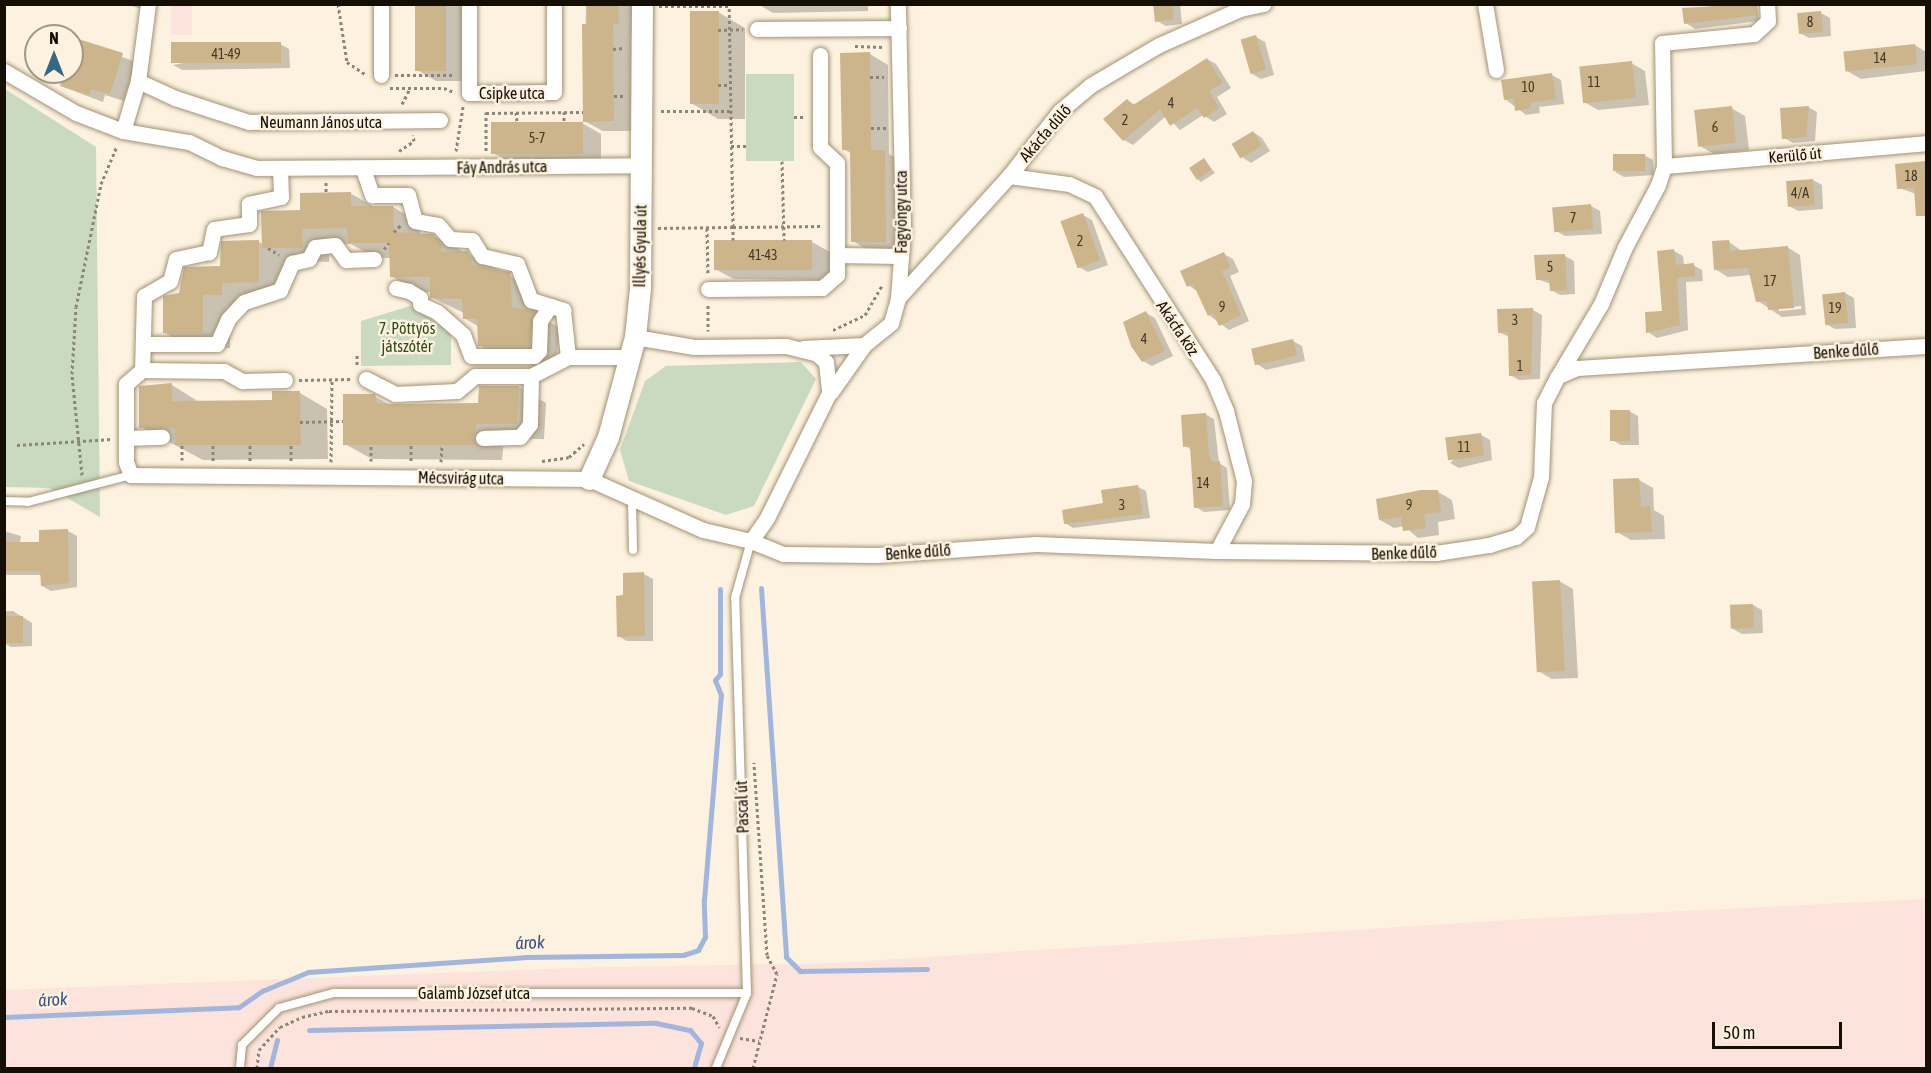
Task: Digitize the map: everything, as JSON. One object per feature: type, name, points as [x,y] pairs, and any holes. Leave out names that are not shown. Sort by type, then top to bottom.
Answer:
[{"type":"street","points":[[123,131],[138,81],[148,4]]},
{"type":"street","points":[[381,4],[381,75]]},
{"type":"street","name":"Csipke utca","points":[[469,4],[470,93],[554,92],[554,4]]},
{"type":"street","name":"Fagyöngy utca","points":[[751,541],[767,518],[829,393],[864,345],[891,323],[898,298],[901,256],[898,4]]},
{"type":"street","name":"Akácfa dűlő","points":[[898,298],[1009,176],[1060,111],[1091,85],[1159,45],[1240,9],[1263,4]]},
{"type":"street","points":[[1485,4],[1496,70]]},
{"type":"street","points":[[1558,376],[1601,304],[1664,166],[1662,43],[1754,34],[1768,21],[1767,4]]},
{"type":"street","name":"Illyés Gyula út","points":[[589,479],[608,437],[632,347],[648,5]]},
{"type":"street","points":[[757,29],[899,28]]},
{"type":"street","points":[[708,289],[822,288],[837,275],[837,163],[820,147],[820,55]]},
{"type":"street","name":"Fáy András utca","points":[[4,71],[76,113],[123,131],[189,142],[222,158],[257,168],[363,169],[642,165]]},
{"type":"street","name":"Neumann János utca","points":[[138,81],[175,98],[249,122],[440,120]]},
{"type":"street","name":"Kerülő út","points":[[1664,166],[1926,143]]},
{"type":"street","points":[[142,370],[144,296],[170,281],[176,259],[209,252],[214,229],[249,224],[249,204],[281,197],[280,168]]},
{"type":"street","points":[[363,169],[372,195],[408,195],[415,221],[438,225],[450,239],[472,240],[482,256],[517,264],[531,300],[563,310],[568,357]]},
{"type":"street","name":"Akácfa köz","points":[[1009,176],[1069,184],[1095,196],[1213,380],[1226,411],[1244,481],[1242,504],[1217,551]]},
{"type":"street","points":[[142,344],[217,344],[228,319],[244,302],[280,290],[292,263],[309,259],[315,247],[335,245],[346,260],[374,259]]},
{"type":"street","points":[[837,255],[901,256]]},
{"type":"street","points":[[396,288],[410,291],[420,298],[420,304],[437,312],[463,335],[471,356],[534,356],[539,351],[540,321],[550,306]]},
{"type":"street","points":[[366,379],[395,394],[457,391],[475,376],[531,376],[568,357],[632,347],[803,348],[864,345]]},
{"type":"street","name":"Benke dűlő","points":[[751,541],[783,555],[877,555],[1036,544],[1217,551],[1436,553],[1516,537],[1534,510],[1541,477],[1544,403],[1558,376],[1577,368],[1926,346]]},
{"type":"street","points":[[803,348],[826,362],[829,393]]},
{"type":"street","points":[[131,475],[126,462],[126,384],[142,370],[224,371],[242,381],[285,380]]},
{"type":"street","points":[[483,438],[520,437],[530,424],[531,376]]},
{"type":"street","points":[[126,438],[162,437]]},
{"type":"street","name":"Mécsvirág utca","points":[[131,475],[589,479],[632,501],[703,530],[751,541]]},
{"type":"lane","points":[[4,501],[28,502],[131,475]]},
{"type":"lane","points":[[632,501],[633,550]]},
{"type":"lane","name":"Pascal út","points":[[716,1068],[747,993],[735,598],[751,541]]},
{"type":"lane","name":"Galamb József utca","points":[[240,1068],[242,1045],[279,1008],[334,993],[747,993]]},
{"type":"path","points":[[648,5],[729,5],[733,240]]},
{"type":"path","points":[[718,30],[729,30]]},
{"type":"path","points":[[613,49],[627,48]]},
{"type":"path","points":[[416,75],[470,76]]},
{"type":"path","points":[[870,77],[890,77]]},
{"type":"path","points":[[718,85],[730,85]]},
{"type":"path","points":[[434,168],[455,153],[461,137],[464,96],[470,93]]},
{"type":"path","points":[[656,111],[731,111]]},
{"type":"path","points":[[486,153],[486,112],[583,112]]},
{"type":"path","points":[[516,112],[517,122]]},
{"type":"path","points":[[564,112],[564,122]]},
{"type":"path","points":[[794,117],[803,117]]},
{"type":"path","points":[[385,168],[401,149],[414,141],[410,121]]},
{"type":"path","points":[[871,128],[882,128]]},
{"type":"path","points":[[84,487],[76,442],[72,374],[76,307],[101,184],[123,131]]},
{"type":"path","points":[[732,146],[747,146]]},
{"type":"path","points":[[782,161],[784,240]]},
{"type":"path","points":[[656,228],[837,226]]},
{"type":"path","points":[[707,228],[708,339]]},
{"type":"path","points":[[822,332],[865,315],[883,283]]},
{"type":"path","points":[[331,477],[332,379]]},
{"type":"path","points":[[285,380],[366,379]]},
{"type":"path","points":[[300,422],[343,421]]},
{"type":"path","points":[[17,445],[126,438]]},
{"type":"path","points":[[291,444],[291,454]]},
{"type":"path","points":[[371,444],[371,463]]},
{"type":"path","points":[[182,445],[182,462]]},
{"type":"path","points":[[213,445],[213,454]]},
{"type":"path","points":[[250,445],[250,463]]},
{"type":"path","points":[[411,445],[411,462]]},
{"type":"path","points":[[441,462],[442,445]]},
{"type":"path","points":[[753,1068],[759,1041],[774,996],[777,974],[766,955],[754,754]]},
{"type":"path","points":[[257,1068],[259,1050],[279,1027],[302,1017],[329,1011],[692,1008],[713,1016],[718,1025],[718,1036],[759,1041]]},
{"type":"shaded area","points":[[171,5],[192,5],[192,35],[171,35]]},
{"type":"shaded area","points":[[1926,899],[1926,1068],[5,1068],[4,990],[571,968],[835,963],[1543,918]]},
{"type":"green space","points":[[746,74],[794,74],[794,161],[746,161]]},
{"type":"green space","points":[[5,89],[96,147],[100,517],[50,488],[5,487]]},
{"type":"green space","name":"7. Pöttyös játszótér","points":[[413,305],[451,333],[451,365],[361,366],[361,321]]},
{"type":"green space","points":[[801,362],[816,379],[754,506],[726,515],[629,481],[620,450],[645,381],[666,366]]},
{"type":"building","points":[[415,4],[446,4],[446,71],[415,71]]},
{"type":"building","points":[[587,4],[618,4],[619,24],[613,24],[614,121],[583,122],[582,24],[587,24]]},
{"type":"building","points":[[1153,4],[1172,4],[1174,19],[1155,22]]},
{"type":"building","points":[[1757,4],[1758,15],[1684,24],[1682,8]]},
{"type":"building","points":[[690,11],[719,11],[719,104],[690,104]]},
{"type":"building","points":[[1821,11],[1823,32],[1799,34],[1797,13]]},
{"type":"building","points":[[1256,35],[1266,70],[1251,74],[1241,39]]},
{"type":"building","points":[[84,41],[123,53],[110,94],[91,89],[89,95],[60,86],[61,84],[84,84]]},
{"type":"building","points":[[171,42],[281,42],[281,63],[171,63]]},
{"type":"building","points":[[1915,44],[1917,64],[1845,71],[1843,52]]},
{"type":"building","points":[[870,52],[871,150],[885,150],[886,242],[851,242],[850,150],[842,150],[840,53]]},
{"type":"building","points":[[1207,58],[1223,83],[1209,91],[1219,108],[1204,118],[1197,108],[1170,126],[1160,109],[1123,141],[1103,119],[1127,99],[1133,105]]},
{"type":"building","points":[[1632,61],[1636,98],[1583,103],[1579,67]]},
{"type":"building","points":[[1552,73],[1556,99],[1530,103],[1531,108],[1515,111],[1514,98],[1504,100],[1501,80]]},
{"type":"building","points":[[1732,106],[1736,143],[1698,147],[1694,110]]},
{"type":"building","points":[[1809,106],[1806,137],[1782,139],[1780,108]]},
{"type":"building","points":[[491,122],[583,122],[583,154],[491,154]]},
{"type":"building","points":[[1253,131],[1262,146],[1240,158],[1232,144]]},
{"type":"building","points":[[1613,154],[1645,154],[1645,171],[1613,171]]},
{"type":"building","points":[[1204,158],[1212,170],[1197,180],[1189,168]]},
{"type":"building","points":[[1926,161],[1926,216],[1916,216],[1914,188],[1897,189],[1895,164]]},
{"type":"building","points":[[1813,179],[1815,205],[1788,207],[1786,181]]},
{"type":"building","points":[[351,192],[351,206],[393,206],[394,232],[433,234],[441,243],[441,252],[468,251],[473,266],[510,272],[512,307],[534,311],[529,346],[478,346],[477,319],[463,319],[462,299],[430,298],[430,277],[390,277],[389,243],[348,243],[347,228],[302,229],[303,248],[262,248],[261,211],[300,210],[300,193]]},
{"type":"building","points":[[1591,204],[1593,229],[1554,232],[1552,207]]},
{"type":"building","points":[[1083,213],[1100,260],[1078,268],[1060,221]]},
{"type":"building","points":[[259,240],[259,282],[222,283],[222,295],[203,295],[203,333],[163,333],[163,296],[179,293],[184,267],[220,266],[221,241]]},
{"type":"building","points":[[714,240],[812,240],[812,270],[714,270]]},
{"type":"building","points":[[1729,240],[1730,251],[1788,246],[1794,308],[1768,310],[1767,301],[1756,302],[1748,268],[1714,270],[1712,241]]},
{"type":"building","points":[[1674,249],[1676,265],[1694,263],[1695,276],[1677,278],[1680,325],[1646,333],[1645,312],[1662,311],[1657,251]]},
{"type":"building","points":[[1224,252],[1230,267],[1222,271],[1241,315],[1219,326],[1213,313],[1208,316],[1193,284],[1187,287],[1180,271]]},
{"type":"building","points":[[1565,254],[1567,290],[1550,291],[1549,280],[1536,280],[1534,255]]},
{"type":"building","points":[[1845,292],[1848,323],[1825,325],[1822,294]]},
{"type":"building","points":[[1533,308],[1531,375],[1509,376],[1508,332],[1498,333],[1497,309]]},
{"type":"building","points":[[1146,311],[1165,351],[1142,362],[1131,346],[1123,322]]},
{"type":"building","points":[[1293,339],[1297,356],[1255,365],[1251,349]]},
{"type":"building","points":[[172,383],[172,401],[272,400],[272,391],[300,391],[301,445],[175,445],[175,428],[139,428],[139,386]]},
{"type":"building","points":[[479,386],[519,386],[517,424],[477,424],[473,438],[476,445],[343,445],[343,394],[375,394],[377,403],[478,403]]},
{"type":"building","points":[[1610,410],[1630,410],[1630,441],[1610,441]]},
{"type":"building","points":[[1206,413],[1209,455],[1212,462],[1220,461],[1223,506],[1194,508],[1190,446],[1183,447],[1181,415]]},
{"type":"building","points":[[1481,433],[1484,456],[1448,460],[1445,437]]},
{"type":"building","points":[[1639,478],[1641,507],[1650,506],[1652,532],[1615,533],[1613,479]]},
{"type":"building","points":[[1138,485],[1143,514],[1064,524],[1062,510],[1103,503],[1101,490]]},
{"type":"building","points":[[1421,490],[1438,490],[1441,512],[1424,514],[1426,528],[1403,531],[1401,517],[1379,520],[1376,499]]},
{"type":"building","points":[[68,529],[69,583],[41,586],[40,571],[4,571],[4,542],[39,542],[39,530]]},
{"type":"building","points":[[644,572],[645,636],[617,637],[616,596],[623,595],[623,573]]},
{"type":"building","points":[[1560,580],[1565,671],[1537,672],[1532,581]]},
{"type":"building","points":[[1753,604],[1754,628],[1731,629],[1730,605]]},
{"type":"building","points":[[4,616],[23,616],[23,643],[4,643]]},
{"type":"waterway","points":[[761,588],[786,957],[800,971],[927,969]]},
{"type":"waterway","name":"árok","points":[[4,1017],[239,1007],[262,991],[308,972],[526,957],[683,955],[698,950],[705,937],[704,900],[721,695],[715,680],[720,674],[720,589]]},
{"type":"waterway","name":"árok","points":[[309,1030],[656,1023],[690,1030],[701,1043],[694,1068]]},
{"type":"waterway","name":"árok","points":[[270,1068],[277,1040]]}]
